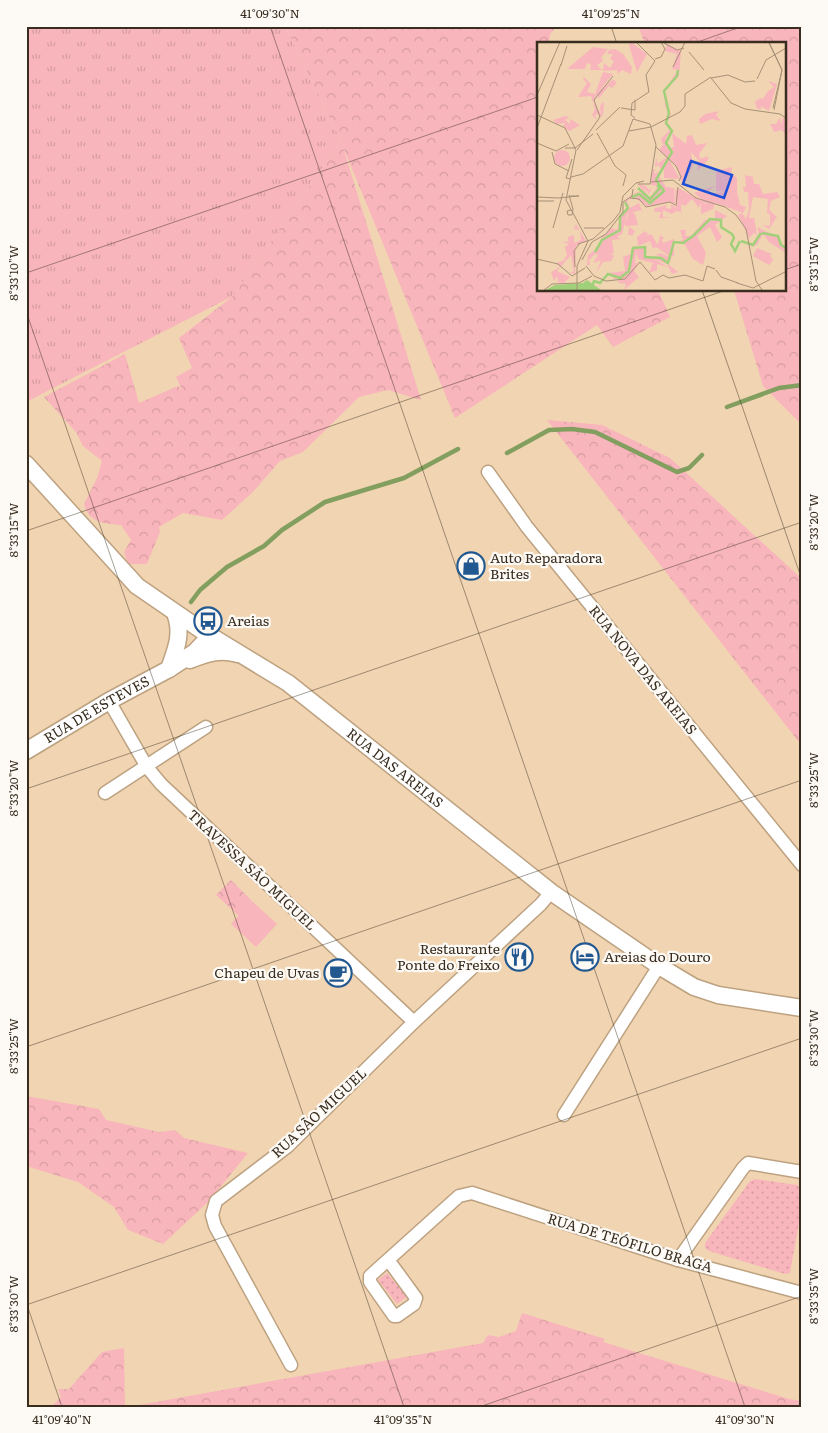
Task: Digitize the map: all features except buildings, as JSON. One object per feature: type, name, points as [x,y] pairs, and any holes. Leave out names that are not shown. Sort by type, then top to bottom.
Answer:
[{"type":"street","name":"RUA DAS AREIAS","points":[[26,464],[122,572],[138,586],[175,613],[288,683],[551,892],[659,966],[694,987],[718,995],[802,1008]]},
{"type":"street","name":"RUA NOVA DAS AREIAS","points":[[488,472],[527,527],[802,865]]},
{"type":"street","points":[[169,669],[179,640],[180,626],[175,613]]},
{"type":"street","name":"RUA DE ESTEVES","points":[[26,751],[169,669],[195,652],[206,632]]},
{"type":"street","name":"RUA DE ESTEVES","points":[[169,669],[206,654],[226,651],[249,658]]},
{"type":"street","name":"TRAVESSA SÃO MIGUEL","points":[[109,702],[147,767],[210,831],[414,1022]]},
{"type":"street","points":[[104,793],[147,767],[206,727]]},
{"type":"street","name":"RUA SÃO MIGUEL","points":[[291,1365],[215,1226],[212,1208],[216,1201],[288,1146],[414,1022],[541,904],[551,892]]},
{"type":"street","points":[[564,1115],[659,966]]},
{"type":"street","points":[[678,1260],[742,1168],[748,1163],[802,1172]]},
{"type":"street","name":"RUA DE TEÓFILO BRAGA","points":[[389,1261],[459,1196],[472,1193],[678,1260],[802,1293]]},
{"type":"green space","points":[[26,26],[285,26],[341,141],[233,296],[26,402]]},
{"type":"green space","points":[[285,26],[557,26],[550,34],[549,42],[537,42],[537,291],[658,291],[670,317],[613,347],[597,325],[455,418],[343,147],[421,400],[388,390],[359,397],[303,452],[280,461],[253,492],[222,520],[183,513],[159,527],[160,532],[147,564],[128,564],[124,552],[131,540],[121,525],[98,521],[89,515],[84,504],[97,478],[102,461],[83,446],[76,432],[44,397],[125,354],[139,403],[178,386],[182,390],[176,377],[192,368],[179,338],[233,296],[341,141]]},
{"type":"green space","points":[[638,26],[802,26],[802,425],[763,386],[734,291],[786,291],[786,42],[644,42]]},
{"type":"green space","points":[[547,420],[602,425],[670,458],[802,579],[802,746]]},
{"type":"green space","points":[[231,880],[252,901],[239,916],[216,895]]},
{"type":"green space","points":[[252,901],[277,924],[256,947],[231,924]]},
{"type":"green space","points":[[26,1096],[99,1109],[106,1120],[159,1132],[175,1130],[184,1138],[248,1153],[209,1201],[163,1244],[128,1230],[114,1207],[78,1182],[26,1166]]},
{"type":"green space","points":[[755,1179],[797,1185],[802,1188],[802,1206],[790,1273],[785,1274],[709,1251],[705,1248],[705,1243],[750,1181]]},
{"type":"green space","points":[[387,1273],[407,1297],[397,1304],[378,1280]]},
{"type":"green space","points":[[522,1313],[605,1339],[603,1342],[789,1399],[802,1401],[802,1407],[128,1407],[483,1343],[488,1335],[499,1337],[516,1331]]},
{"type":"green space","points":[[124,1348],[125,1407],[51,1407],[61,1397],[58,1389],[69,1389],[102,1352]]},
{"type":"waterway","points":[[727,407],[779,388],[802,385]]},
{"type":"waterway","points":[[507,453],[549,430],[572,429],[595,432],[677,472],[689,468],[702,455]]},
{"type":"waterway","points":[[191,602],[200,590],[227,567],[264,546],[282,530],[325,502],[404,478],[458,449]]},
{"type":"place","name":"Auto Reparadora Brites","points":[[471,566]]},
{"type":"place","name":"Areias","points":[[208,621]]},
{"type":"place","name":"Restaurante Ponte do Freixo","points":[[519,957]]},
{"type":"place","name":"Areias do Douro","points":[[585,957]]},
{"type":"place","name":"Chapeu de Uvas","points":[[338,973]]}]
